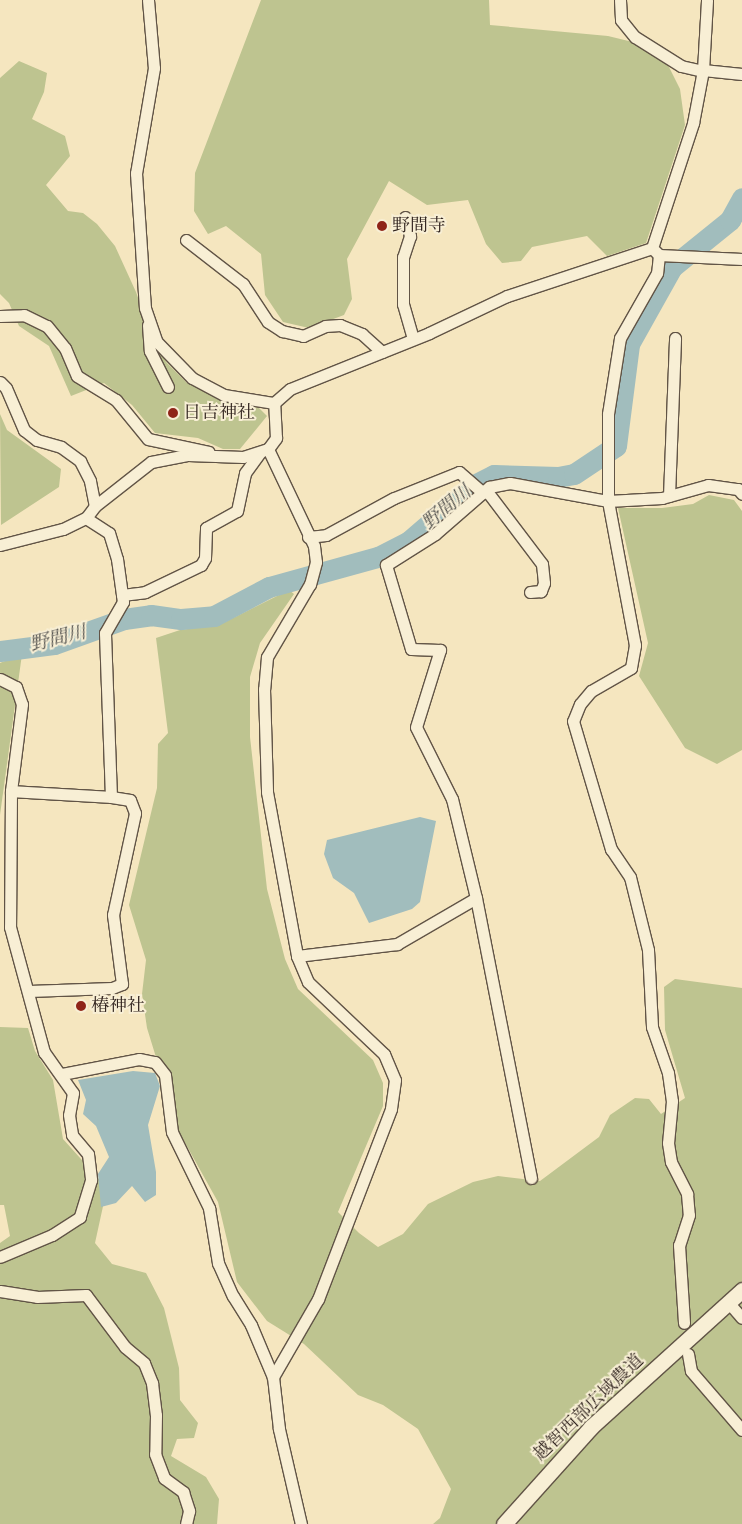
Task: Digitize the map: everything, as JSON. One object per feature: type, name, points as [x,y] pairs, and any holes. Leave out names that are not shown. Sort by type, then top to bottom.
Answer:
[{"type":"street","points":[[148,0],[154,68],[136,173],[150,351],[168,387]]},
{"type":"street","points":[[620,0],[621,20],[636,37],[680,66],[703,71],[742,74]]},
{"type":"street","points":[[684,1323],[680,1244],[690,1215],[687,1194],[671,1162],[668,1143],[672,1101],[668,1073],[652,1027],[648,950],[630,878],[611,849],[573,721],[580,704],[591,691],[632,668],[635,644],[608,500],[608,414],[620,338],[656,273],[656,251],[693,123],[703,71],[707,0]]},
{"type":"street","points":[[405,217],[410,236],[403,256],[403,304],[413,339]]},
{"type":"street","points":[[186,240],[243,284],[268,322],[282,331],[303,336],[325,326],[340,325],[362,334],[382,352]]},
{"type":"street","points":[[274,404],[290,389],[413,339],[507,296],[656,251],[742,259]]},
{"type":"street","points":[[0,316],[24,315],[47,326],[64,348],[77,376],[116,400],[148,439],[190,445],[218,455]]},
{"type":"street","points":[[148,316],[157,342],[192,378],[224,395],[274,404]]},
{"type":"street","points":[[668,496],[675,338]]},
{"type":"street","points":[[0,382],[6,388],[24,430],[37,440],[62,447],[80,461],[90,481],[94,506]]},
{"type":"street","points":[[122,595],[144,592],[201,565],[205,558],[206,528],[237,511],[245,473],[276,438],[274,404]]},
{"type":"street","points":[[0,545],[63,529],[86,518],[94,506],[151,462],[188,455],[243,456],[264,451]]},
{"type":"street","points":[[264,451],[314,546],[316,562],[310,584],[268,657],[264,689],[267,792],[297,956],[308,982],[384,1054],[395,1080],[391,1108],[318,1299],[273,1377]]},
{"type":"street","points":[[308,537],[326,535],[385,502],[459,472],[484,492],[542,564],[544,583],[541,591],[530,592]]},
{"type":"street","points":[[531,1178],[476,898],[452,799],[416,727],[440,650],[411,649],[386,565],[435,534],[484,492],[510,483],[608,500],[668,496],[708,485],[741,488]]},
{"type":"street","points":[[86,518],[109,534],[123,602],[105,633],[111,797]]},
{"type":"street","points":[[0,680],[16,687],[22,704],[11,791],[10,928],[29,991],[44,1052],[62,1074],[73,1093],[69,1115],[72,1134],[88,1154],[91,1180],[80,1217],[52,1235],[0,1257]]},
{"type":"street","points":[[11,791],[111,797],[130,800],[135,813],[113,915],[122,984],[112,988],[29,991]]},
{"type":"street","points":[[297,956],[397,944],[476,898]]},
{"type":"street","points":[[62,1074],[139,1059],[155,1062],[165,1076],[172,1132],[209,1208],[218,1263],[233,1296],[251,1325],[273,1377],[279,1429],[301,1524]]},
{"type":"street","name":"越智西部広域農道","points":[[504,1524],[591,1427],[742,1290]]},
{"type":"street","points":[[0,1291],[37,1297],[86,1295],[124,1347],[144,1363],[152,1383],[156,1415],[155,1454],[164,1478],[183,1492],[190,1511],[186,1524]]},
{"type":"street","points":[[728,1302],[742,1318]]},
{"type":"street","points":[[688,1354],[692,1371],[742,1430]]},
{"type":"green space","points":[[261,0],[489,0],[490,25],[608,36],[649,46],[669,67],[680,89],[685,125],[646,243],[607,256],[587,236],[532,247],[521,261],[502,263],[486,244],[468,200],[427,205],[389,181],[347,259],[352,299],[344,315],[309,328],[283,322],[265,295],[261,254],[226,226],[208,234],[194,211],[195,173]]},
{"type":"green space","points":[[19,61],[47,73],[44,92],[32,119],[65,136],[70,156],[46,185],[68,211],[83,213],[97,224],[115,246],[136,292],[154,343],[167,363],[187,383],[231,403],[259,408],[267,416],[240,449],[223,449],[198,438],[155,433],[132,405],[104,383],[71,396],[49,346],[19,326],[9,303],[0,294],[0,78]]},
{"type":"green space","points":[[0,414],[7,430],[61,469],[59,487],[1,525]]},
{"type":"green space","points":[[709,495],[734,500],[742,511],[742,750],[717,764],[685,748],[639,676],[648,643],[618,508],[662,508],[693,504]]},
{"type":"green space","points":[[289,590],[294,594],[260,643],[250,677],[250,737],[267,889],[285,959],[298,989],[373,1060],[383,1083],[383,1106],[338,1212],[359,1233],[378,1247],[403,1234],[428,1204],[473,1182],[498,1176],[540,1181],[599,1137],[610,1115],[635,1098],[649,1099],[661,1114],[685,1098],[665,1030],[664,987],[675,979],[742,988],[742,1524],[433,1524],[440,1518],[451,1489],[418,1429],[383,1405],[358,1395],[304,1344],[267,1321],[237,1282],[218,1202],[179,1132],[147,1028],[142,994],[146,960],[129,905],[157,788],[158,744],[168,733],[156,638],[180,630],[219,625]]},
{"type":"green space","points":[[22,654],[0,815],[0,663]]},
{"type":"green space","points":[[0,1027],[28,1028],[35,1051],[53,1080],[63,1139],[107,1188],[95,1243],[112,1264],[146,1273],[164,1308],[179,1368],[180,1400],[198,1423],[194,1438],[177,1439],[171,1456],[206,1477],[219,1499],[217,1524],[0,1524],[0,1243],[10,1236],[4,1205],[0,1205]]},
{"type":"water","points":[[420,817],[436,821],[420,902],[412,909],[369,923],[354,893],[333,878],[324,854],[327,840]]},
{"type":"water","points":[[133,1071],[155,1073],[160,1086],[148,1125],[156,1172],[156,1195],[145,1202],[132,1186],[116,1203],[101,1207],[98,1174],[109,1157],[96,1126],[83,1114],[86,1100],[78,1080]]},
{"type":"waterway","name":"野間川","points":[[0,651],[54,644],[124,619],[151,615],[181,619],[214,616],[269,587],[378,557],[408,542],[474,485],[494,475],[558,477],[574,474],[616,446],[629,344],[672,267],[730,220],[742,198]]},
{"type":"place","name":"野間寺","points":[[382,226]]},
{"type":"place","name":"日吉神社","points":[[173,413]]},
{"type":"place","name":"椿神社","points":[[81,1006]]}]
